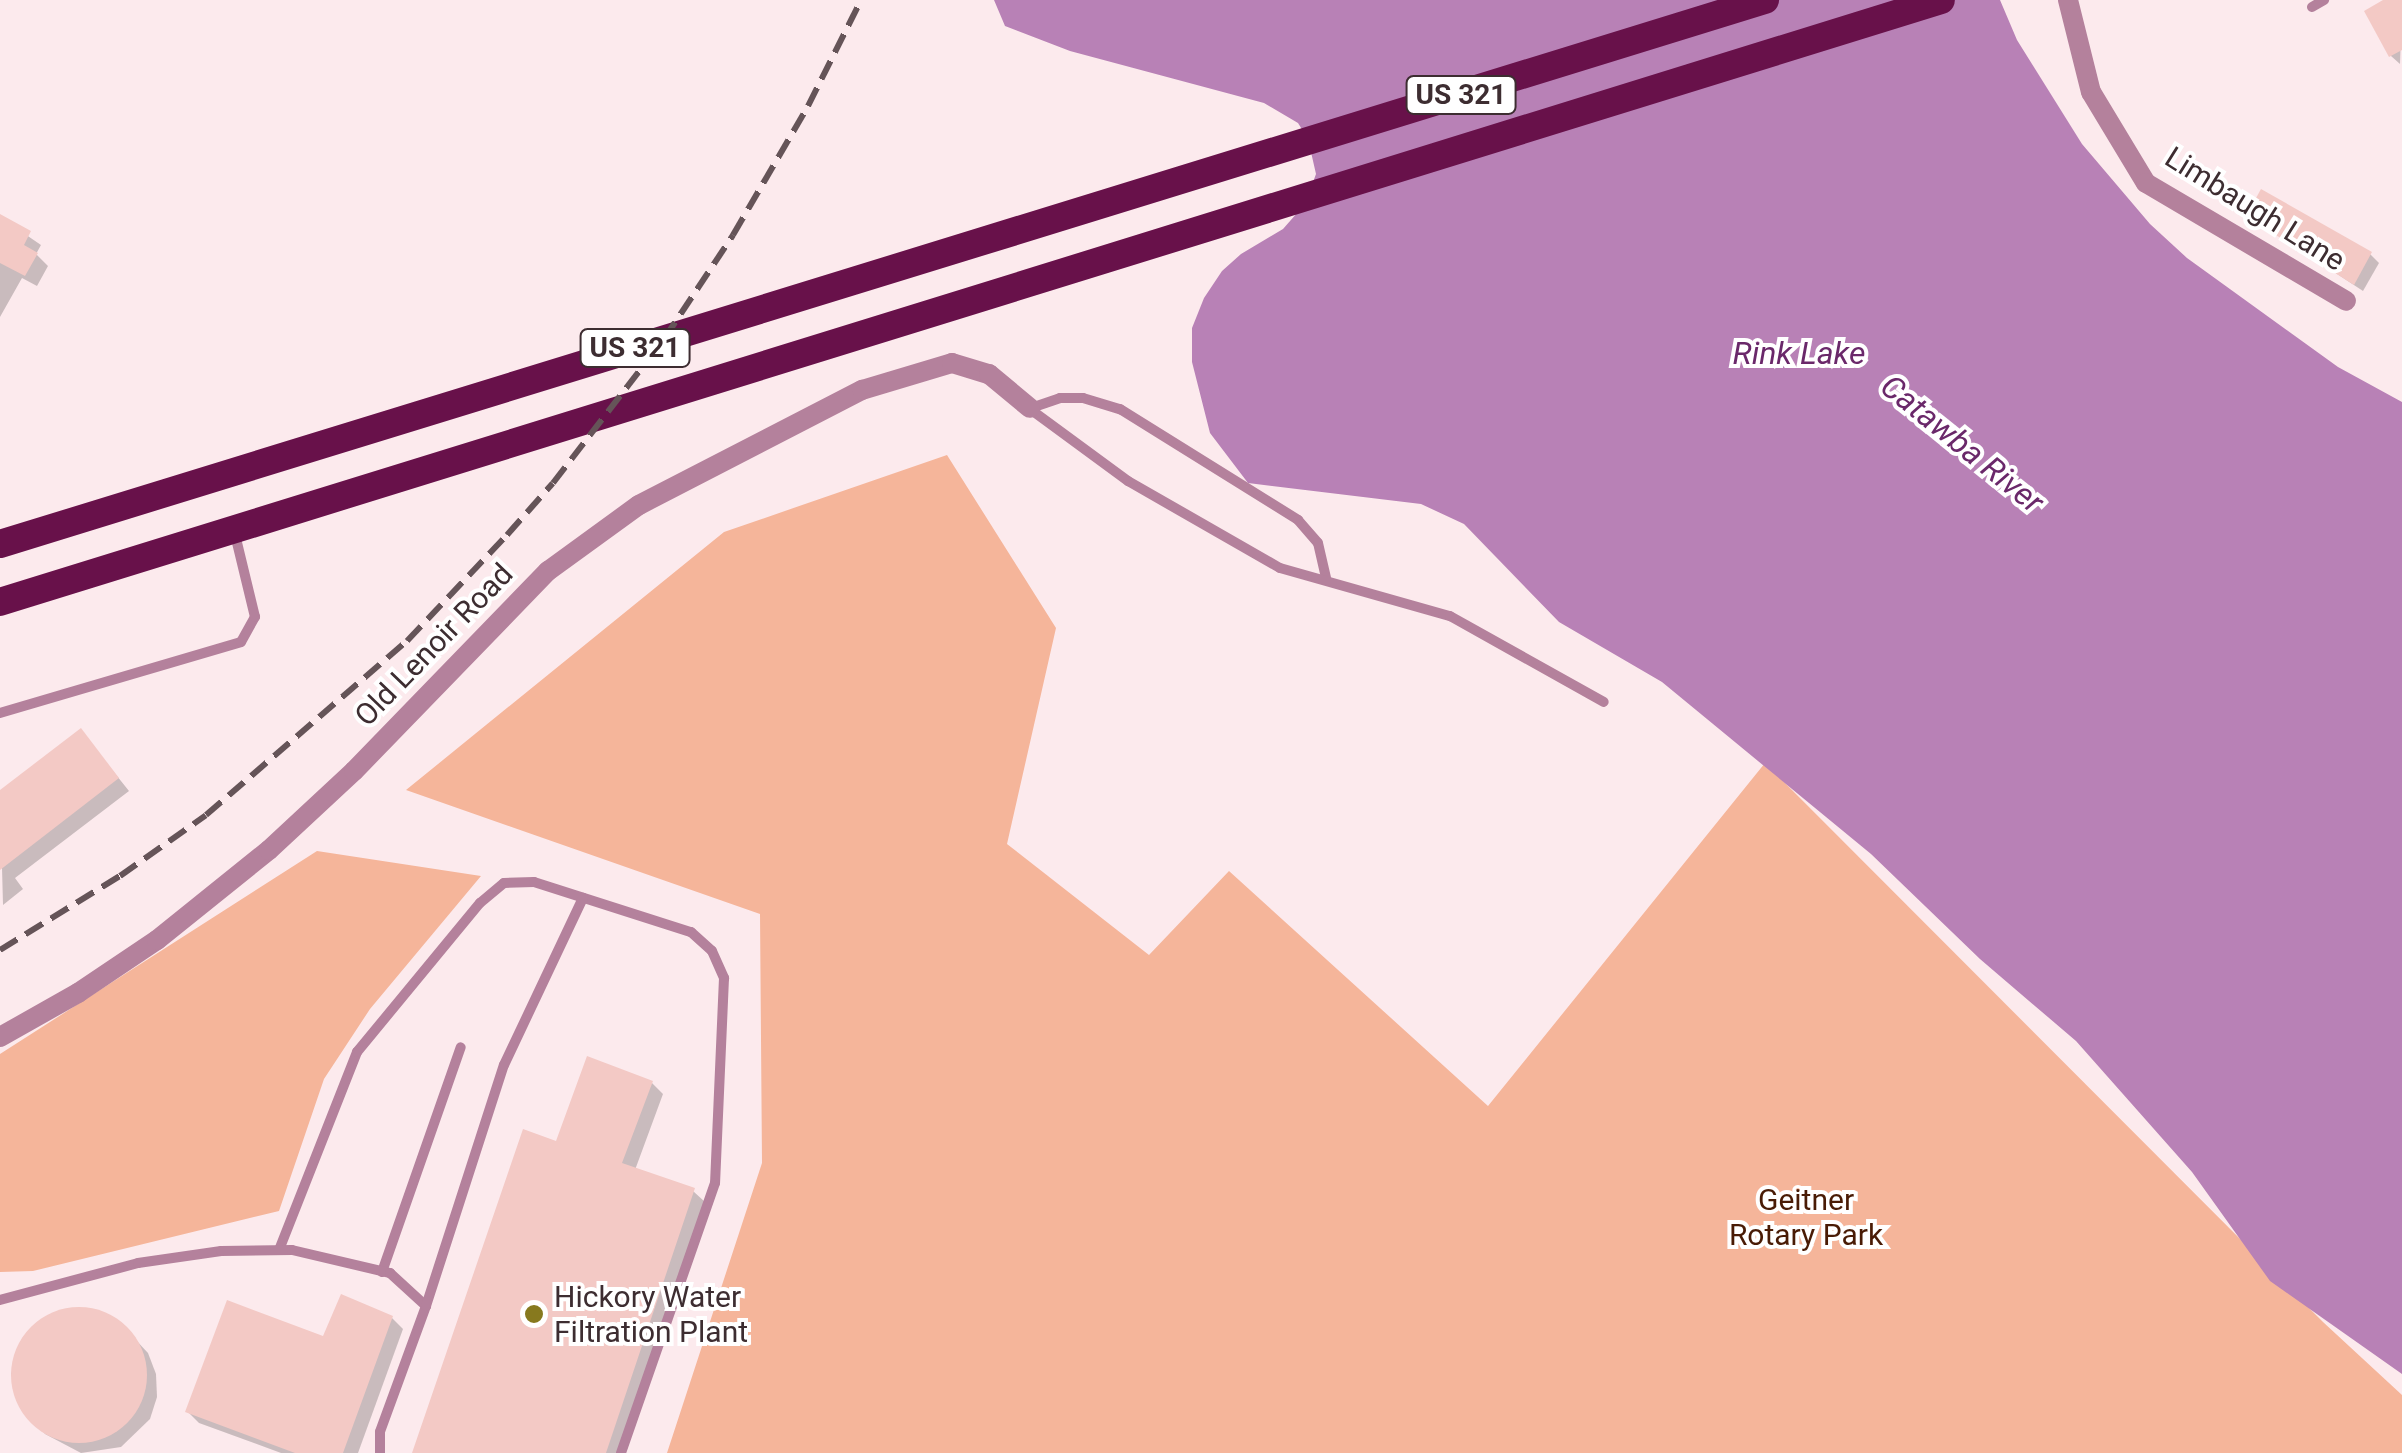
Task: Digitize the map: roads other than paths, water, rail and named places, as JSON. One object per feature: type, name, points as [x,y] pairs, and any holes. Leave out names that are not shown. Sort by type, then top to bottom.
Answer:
[{"type":"highway","name":"US 321","points":[[0,544],[1765,0]]},
{"type":"highway","name":"US 321","points":[[0,602],[1941,0]]},
{"type":"street","name":"Limbaugh Lane","points":[[2068,0],[2090,92],[2146,183],[2346,300]]},
{"type":"street","name":"Old Lenoir Road","points":[[0,1037],[78,993],[156,940],[246,870],[354,771],[548,571],[639,505],[862,390],[952,363],[990,374],[1030,408]]},
{"type":"lane","points":[[2312,7],[2324,0]]},
{"type":"lane","points":[[1030,408],[1060,398],[1083,398],[1120,409],[1298,520],[1318,542],[1326,579]]},
{"type":"lane","points":[[1030,408],[1128,480],[1280,568],[1450,616],[1604,702]]},
{"type":"lane","points":[[0,712],[241,642],[254,617],[234,529]]},
{"type":"lane","points":[[279,1250],[357,1052],[480,903],[504,883],[534,882],[691,932],[712,952],[724,978],[715,1183],[621,1453]]},
{"type":"lane","points":[[380,1453],[380,1432],[426,1306],[504,1065],[582,898]]},
{"type":"lane","points":[[382,1272],[461,1046]]},
{"type":"lane","points":[[0,1300],[138,1263],[221,1251],[279,1250],[390,1273],[426,1306]]},
{"type":"water","name":"Rink Lake","points":[[994,0],[2000,0],[2017,40],[2082,144],[2150,224],[2187,258],[2338,367],[2402,402],[2402,1374],[2270,1281],[2192,1172],[2076,1041],[1980,959],[1871,854],[1662,682],[1559,622],[1464,524],[1421,504],[1248,483],[1210,433],[1192,362],[1192,328],[1204,298],[1222,271],[1241,254],[1283,229],[1305,204],[1316,174],[1308,139],[1298,123],[1264,103],[1070,51],[1005,26]]},
{"type":"railway","points":[[0,950],[120,876],[206,815],[407,641],[507,535],[553,483],[664,339],[733,235],[808,106],[861,0]]},
{"type":"place","name":"Hickory Water Filtration Plant","points":[[534,1314]]},
{"type":"water label","name":"Catawba River","points":[[1962,444]]},
{"type":"park label","name":"Geitner Rotary Park","points":[[1806,1217]]}]
